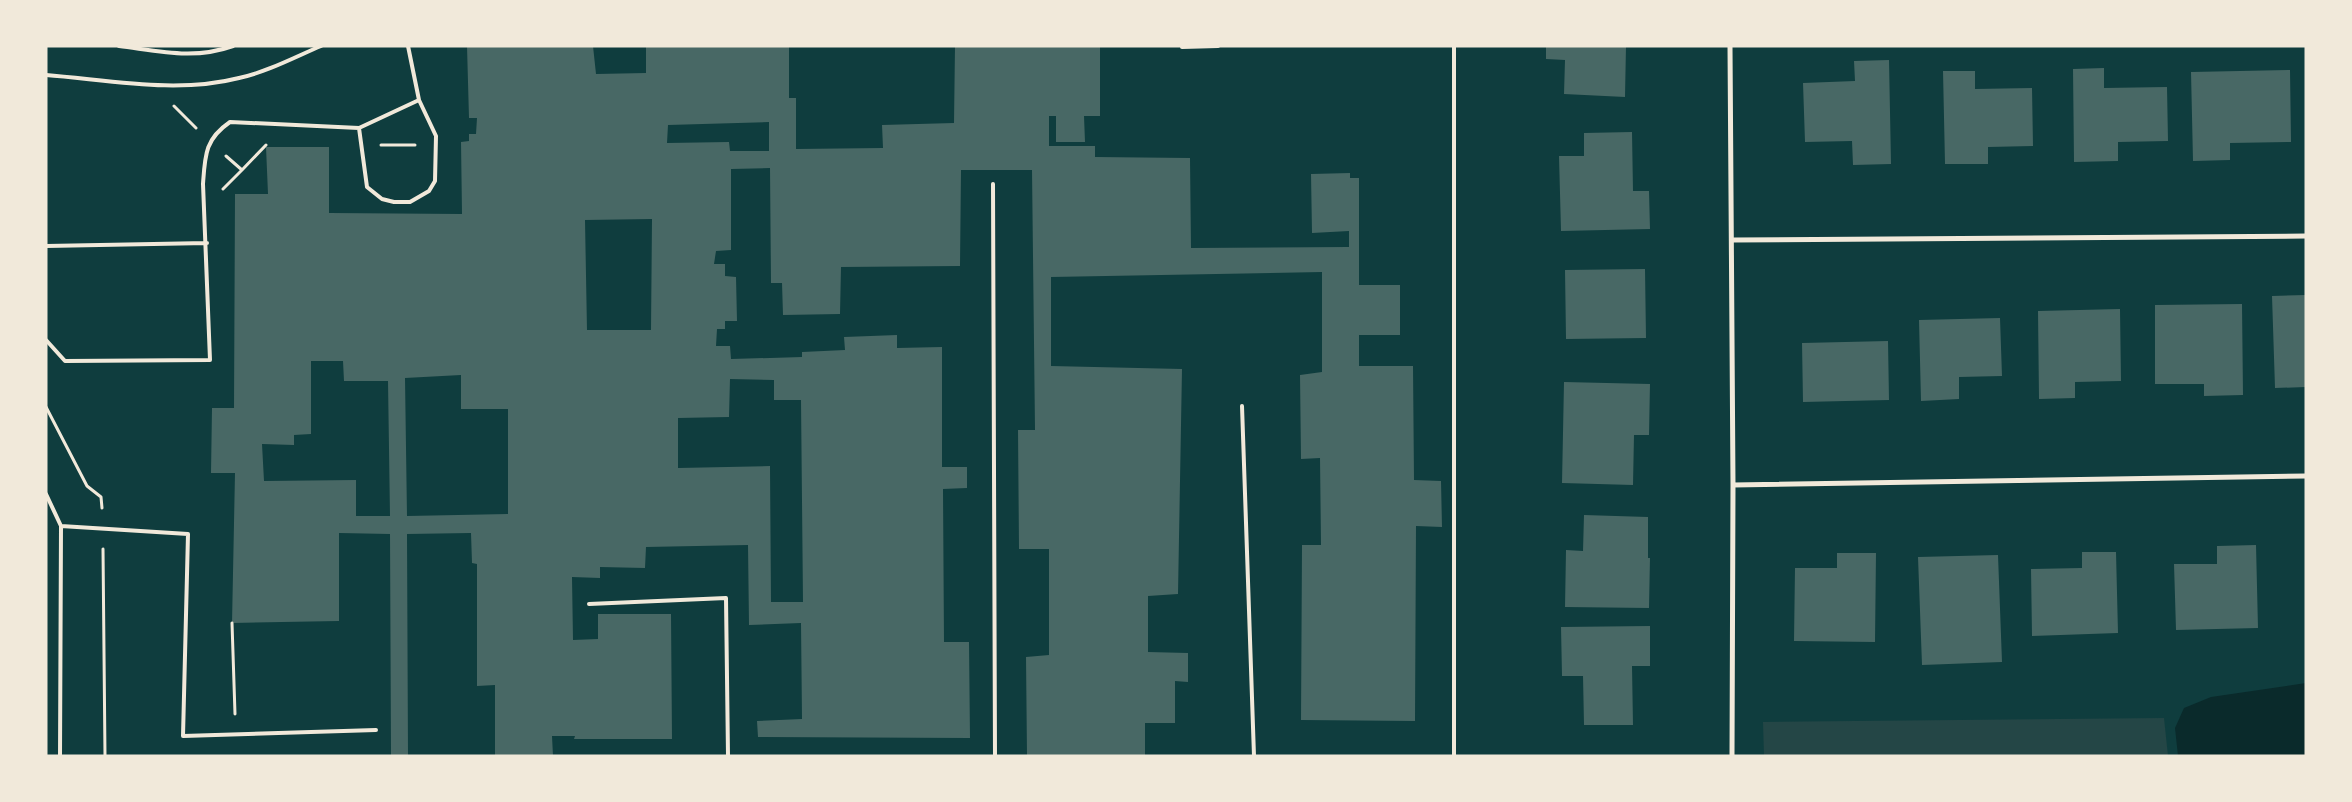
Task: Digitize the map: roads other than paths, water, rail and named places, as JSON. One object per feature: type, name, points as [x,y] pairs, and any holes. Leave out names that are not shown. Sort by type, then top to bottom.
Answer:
[{"type":"street","points":[[1730,46],[1733,240],[1732,756]]},
{"type":"street","points":[[1733,240],[2306,236]]},
{"type":"street","points":[[1733,485],[2306,476]]},
{"type":"lane","points":[[120,46],[185,54],[214,53],[233,46]]},
{"type":"lane","points":[[46,75],[179,86],[209,84],[240,78],[321,46]]},
{"type":"lane","points":[[359,128],[368,187],[382,199],[394,202],[410,202],[429,192],[435,180],[436,136],[419,100],[408,46]]},
{"type":"lane","points":[[1182,47],[1218,46]]},
{"type":"lane","points":[[1454,46],[1454,756]]},
{"type":"lane","points":[[46,340],[65,361],[210,360],[204,184],[205,158],[215,132],[230,122],[359,128],[419,100]]},
{"type":"lane","points":[[993,184],[995,756]]},
{"type":"lane","points":[[46,246],[207,243]]},
{"type":"lane","points":[[1242,406],[1254,756]]},
{"type":"lane","points":[[46,494],[61,526],[60,756]]},
{"type":"lane","points":[[61,526],[188,534],[183,736],[376,730]]},
{"type":"lane","points":[[589,604],[726,598],[728,756]]}]
